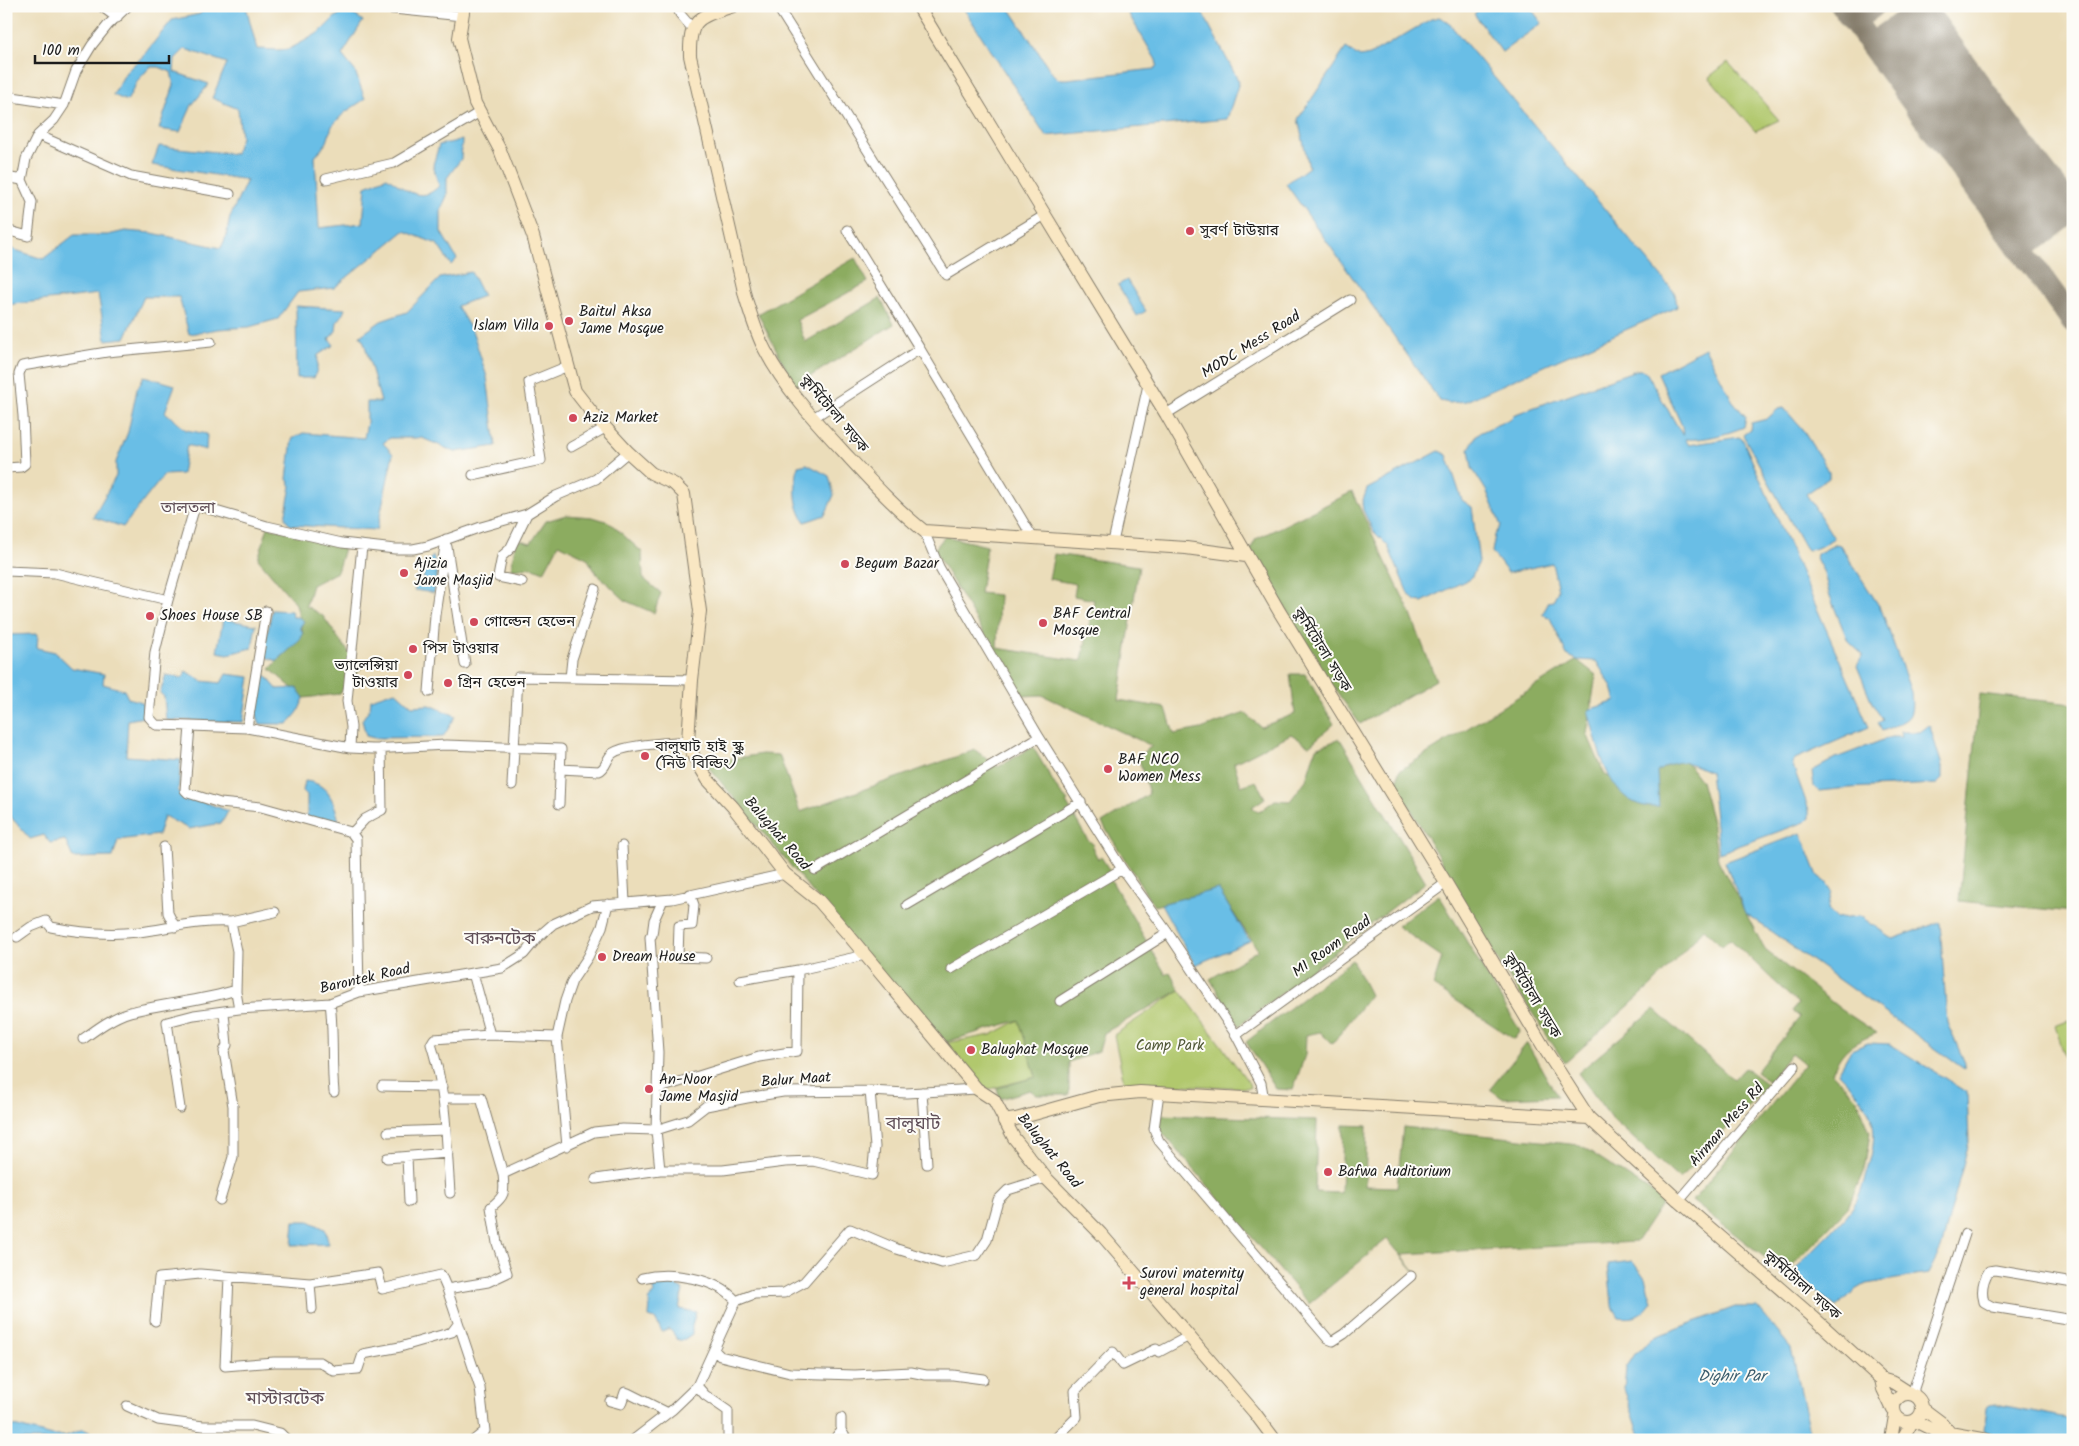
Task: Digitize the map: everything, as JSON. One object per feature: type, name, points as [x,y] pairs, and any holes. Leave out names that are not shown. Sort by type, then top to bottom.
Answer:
[{"type":"street","points":[[101,6],[117,18]]},
{"type":"street","points":[[6,230],[28,236],[32,202],[22,180],[26,159],[38,135],[54,120],[64,105],[76,72],[92,45],[108,25],[128,6]]},
{"type":"street","points":[[364,6],[463,11]]},
{"type":"street","points":[[678,6],[680,14],[692,28],[708,14],[733,6]]},
{"type":"street","points":[[777,6],[946,275],[1045,215]]},
{"type":"street","name":"কুর্মিটোলা সড়ক","points":[[918,6],[1166,414],[1246,556],[1446,883],[1546,1051],[1589,1118],[1679,1201],[1813,1316],[1881,1378]]},
{"type":"street","name":"Balughat Road","points":[[463,11],[459,38],[475,103],[500,150],[533,236],[575,391],[628,452],[651,473],[674,484],[684,494],[700,611],[692,680],[688,741],[694,757],[708,780],[733,807],[786,874],[819,901],[977,1089],[994,1100],[1014,1138],[1046,1178],[1101,1234],[1254,1412],[1275,1440]]},
{"type":"street","name":"কুর্মিটোলা সড়ক","points":[[692,28],[690,56],[720,190],[752,320],[765,351],[813,418],[875,486],[905,516],[924,531]]},
{"type":"street","points":[[6,96],[64,105]]},
{"type":"street","points":[[326,179],[394,163],[480,112]]},
{"type":"street","points":[[38,135],[131,176],[230,194]]},
{"type":"street","points":[[6,177],[22,180]]},
{"type":"street","points":[[847,230],[1033,538]]},
{"type":"street","name":"MODC Mess Road","points":[[1166,414],[1350,300]]},
{"type":"street","points":[[6,468],[21,467],[25,464],[24,416],[19,374],[22,366],[107,352],[211,342]]},
{"type":"street","points":[[813,418],[920,349]]},
{"type":"street","points":[[473,475],[542,460],[530,382],[568,366]]},
{"type":"street","points":[[1113,542],[1148,385]]},
{"type":"street","points":[[571,446],[606,428]]},
{"type":"street","points":[[559,804],[561,749],[446,745],[350,748],[247,728],[156,725],[149,717],[155,652],[172,584],[196,508],[202,507],[295,533],[362,546],[413,549],[428,546],[527,514],[556,496],[596,479],[628,452]]},
{"type":"street","points":[[522,582],[498,577],[502,556],[510,548],[527,514]]},
{"type":"street","points":[[1246,556],[1186,548],[1113,542],[924,531],[939,567],[1039,736],[1122,869],[1168,933],[1236,1035],[1261,1083],[1264,1100]]},
{"type":"street","points":[[446,539],[464,664]]},
{"type":"street","points":[[429,692],[435,616],[446,539]]},
{"type":"street","points":[[350,748],[351,727],[347,701],[362,546]]},
{"type":"street","points":[[8,571],[55,573],[168,600]]},
{"type":"street","points":[[570,678],[572,659],[595,589]]},
{"type":"street","points":[[247,728],[266,611]]},
{"type":"street","points":[[512,785],[518,677],[692,680]]},
{"type":"street","points":[[190,726],[185,790],[188,793],[220,803],[261,807],[352,834],[356,839],[359,992]]},
{"type":"street","points":[[815,870],[1039,736]]},
{"type":"street","points":[[560,769],[599,772],[603,770],[611,754],[621,748],[688,741]]},
{"type":"street","points":[[352,834],[365,819],[382,810],[381,748]]},
{"type":"street","points":[[907,905],[1080,802]]},
{"type":"street","points":[[622,846],[625,902]]},
{"type":"street","points":[[164,847],[168,913],[175,927]]},
{"type":"street","points":[[952,969],[1122,869]]},
{"type":"street","name":"Barontek Road","points":[[180,1108],[167,1022],[194,1015],[330,1002],[359,992],[502,968],[524,954],[538,936],[553,924],[578,911],[608,904],[662,900],[756,882],[786,874]]},
{"type":"street","name":"MI Room Road","points":[[1236,1035],[1446,883]]},
{"type":"street","points":[[690,894],[694,905],[692,925],[679,926],[678,957],[706,958]]},
{"type":"street","points":[[660,1170],[656,1130],[658,1052],[650,937],[652,936],[654,920],[662,900]]},
{"type":"street","points":[[568,1146],[557,1037],[570,988],[588,957],[602,927],[608,904]]},
{"type":"street","points":[[16,937],[31,927],[46,921],[51,928],[99,933],[137,932],[212,921],[231,922],[275,912]]},
{"type":"street","points":[[231,922],[237,951],[236,990],[239,1010]]},
{"type":"street","points":[[1060,1001],[1168,933]]},
{"type":"street","points":[[740,980],[798,970],[865,955]]},
{"type":"street","points":[[657,1089],[759,1057],[798,1050],[798,970]]},
{"type":"street","points":[[473,973],[490,1035]]},
{"type":"street","points":[[83,1038],[99,1027],[130,1012],[192,999],[212,997],[236,990]]},
{"type":"street","points":[[330,1002],[333,1021],[331,1052],[334,1092]]},
{"type":"street","points":[[220,1200],[233,1157],[233,1106],[224,1051],[227,1046],[224,1013]]},
{"type":"street","points":[[450,1194],[442,1087],[432,1041],[434,1039],[490,1035],[557,1037]]},
{"type":"street","name":"Airman Mess Rd","points":[[1679,1201],[1795,1066]]},
{"type":"street","points":[[382,1086],[442,1087]]},
{"type":"street","name":"Balur Maat","points":[[503,1174],[568,1146],[582,1136],[594,1132],[622,1129],[656,1130],[688,1120],[706,1106],[747,1098],[783,1092],[922,1092],[977,1089]]},
{"type":"street","points":[[596,1178],[660,1170],[723,1170],[785,1162],[813,1161],[872,1175],[874,1147],[870,1091]]},
{"type":"street","points":[[922,1092],[927,1164]]},
{"type":"street","points":[[1004,1121],[1099,1096],[1140,1092],[1589,1118]]},
{"type":"street","points":[[1159,1093],[1154,1129],[1159,1141],[1328,1339],[1333,1341],[1344,1334],[1411,1276]]},
{"type":"street","points":[[443,1098],[481,1098],[503,1174],[505,1189],[502,1198],[491,1207],[497,1243],[507,1273],[488,1282],[447,1289]]},
{"type":"street","points":[[388,1132],[446,1130]]},
{"type":"street","points":[[387,1158],[448,1153]]},
{"type":"street","points":[[408,1157],[409,1202]]},
{"type":"street","points":[[633,1440],[668,1413],[697,1386],[736,1300],[754,1294],[784,1293],[804,1282],[850,1230],[897,1249],[942,1263],[977,1255],[987,1240],[998,1200],[1008,1190],[1046,1178]]},
{"type":"street","points":[[1913,1394],[1964,1234]]},
{"type":"street","points":[[2073,1283],[1995,1270],[1989,1271],[1986,1276],[1982,1293],[1984,1302],[1993,1307],[2073,1320]]},
{"type":"street","points":[[155,1321],[159,1278],[200,1274],[310,1283],[378,1273],[382,1288],[441,1275],[480,1388],[485,1431],[474,1440]]},
{"type":"street","points":[[642,1278],[662,1275],[709,1282],[730,1293],[736,1300]]},
{"type":"street","points":[[229,1277],[225,1366],[274,1362],[320,1362],[334,1371],[358,1369],[364,1354],[400,1347],[452,1332],[458,1324]]},
{"type":"street","points":[[310,1283],[312,1309]]},
{"type":"street","points":[[1054,1440],[1077,1417],[1075,1391],[1113,1352],[1123,1365],[1156,1349],[1159,1352],[1189,1336]]},
{"type":"street","points":[[714,1350],[720,1356],[790,1373],[855,1375],[911,1372],[926,1375],[982,1378]]},
{"type":"street","points":[[1881,1378],[1894,1383],[1919,1399],[1922,1408],[1920,1416],[1914,1421],[1902,1440]]},
{"type":"street","points":[[1881,1378],[1883,1389],[1894,1413],[1903,1422],[1914,1421],[1933,1430],[1988,1440]]},
{"type":"street","points":[[697,1386],[705,1395],[728,1411],[728,1440]]},
{"type":"street","points":[[610,1401],[621,1404],[625,1392],[668,1413]]},
{"type":"street","points":[[1891,1440],[1896,1400],[1905,1394],[1913,1394]]},
{"type":"street","points":[[127,1406],[158,1420],[203,1426],[252,1426],[280,1433],[288,1440]]},
{"type":"street","points":[[1922,1408],[1942,1423],[1950,1434]]},
{"type":"street","points":[[841,1418],[841,1430],[847,1440]]},
{"type":"street","points":[[834,1440],[841,1430]]},
{"type":"green space","points":[[1728,62],[1779,120],[1755,131],[1709,77]]},
{"type":"green space","points":[[855,258],[868,282],[797,320],[805,342],[880,298],[894,324],[795,386],[758,314]]},
{"type":"green space","points":[[1352,492],[1410,612],[1436,680],[1360,724],[1316,663],[1262,566],[1250,550],[1256,539]]},
{"type":"green space","points":[[566,515],[593,517],[609,522],[642,552],[643,578],[661,593],[654,613],[626,601],[596,573],[587,558],[559,544],[544,572],[531,567],[511,569],[516,539],[531,543],[546,521]]},
{"type":"green space","points":[[268,527],[345,545],[337,572],[312,585],[306,606],[323,616],[343,645],[362,667],[339,694],[304,698],[270,669],[303,634],[296,604],[258,559]]},
{"type":"green space","points":[[945,536],[987,546],[980,593],[999,595],[997,648],[1080,661],[1082,660],[1094,600],[1074,596],[1076,584],[1049,579],[1054,554],[1139,566],[1119,700],[1166,708],[1174,734],[1201,729],[1245,713],[1261,727],[1295,714],[1290,674],[1305,674],[1334,724],[1309,746],[1291,734],[1234,763],[1241,786],[1256,781],[1265,798],[1252,807],[1259,812],[1275,800],[1290,801],[1306,780],[1316,748],[1340,739],[1426,882],[1239,1026],[1210,979],[1258,950],[1218,890],[1154,906],[1102,823],[1149,794],[1138,756],[1152,746],[1042,695],[1021,696],[934,550]]},
{"type":"green space","points":[[1577,660],[1596,675],[1587,734],[1605,775],[1646,791],[1646,761],[1682,756],[1701,781],[1712,822],[1718,860],[1765,950],[1842,1010],[1877,1033],[1849,1047],[1840,1057],[1832,1073],[1858,1100],[1870,1133],[1864,1170],[1848,1207],[1785,1273],[1692,1201],[1805,1064],[1791,1053],[1769,1082],[1756,1072],[1800,1017],[1792,1011],[1798,1004],[1730,939],[1722,946],[1704,929],[1652,985],[1565,1063],[1495,956],[1397,785],[1399,771]]},
{"type":"green space","points":[[1980,694],[2073,704],[2073,912],[1959,901]]},
{"type":"green space","points":[[1033,747],[1058,790],[1068,801],[1066,802],[1087,839],[1094,845],[1092,847],[1098,859],[1101,857],[1110,871],[1107,873],[1166,975],[1170,972],[1180,990],[1104,1033],[1099,1051],[1069,1062],[1069,1095],[1037,1095],[1030,1090],[1000,1099],[997,1088],[1036,1077],[1019,1020],[939,1044],[705,763],[762,754],[779,755],[800,812],[975,750],[998,767]]},
{"type":"green space","points":[[1439,895],[1520,1031],[1514,1039],[1433,986],[1442,957],[1397,926]]},
{"type":"green space","points":[[1352,960],[1370,995],[1332,1044],[1320,1032],[1306,1035],[1305,1055],[1293,1090],[1276,1089],[1246,1042]]},
{"type":"green space","name":"Camp Park","points":[[1180,990],[1249,1083],[1250,1088],[1124,1083],[1114,1035]]},
{"type":"green space","points":[[1654,1009],[1734,1080],[1745,1068],[1768,1085],[1679,1179],[1612,1119],[1578,1073]]},
{"type":"green space","points":[[2073,1019],[2073,1098],[2068,1067],[2055,1026]]},
{"type":"green space","points":[[1019,1020],[1036,1077],[986,1090],[946,1043],[991,1035]]},
{"type":"green space","points":[[1527,1043],[1557,1096],[1502,1098],[1490,1089]]},
{"type":"green space","points":[[1161,1115],[1317,1120],[1315,1192],[1341,1193],[1343,1125],[1367,1126],[1365,1186],[1397,1187],[1403,1127],[1580,1145],[1664,1200],[1636,1242],[1401,1254],[1417,1274],[1387,1239],[1309,1304],[1156,1125]]},
{"type":"water","points":[[207,6],[246,6],[257,49],[281,50],[290,48],[320,32],[340,14],[350,13],[363,21],[342,55],[355,71],[365,99],[344,113],[332,126],[327,142],[315,157],[319,228],[363,223],[366,186],[387,177],[407,190],[419,195],[432,192],[439,186],[433,165],[439,145],[462,140],[461,159],[447,178],[447,196],[441,209],[441,232],[457,259],[451,265],[437,244],[404,231],[334,288],[298,292],[278,319],[249,327],[218,329],[189,334],[179,297],[144,297],[125,338],[106,340],[98,294],[6,305],[6,247],[43,259],[74,235],[108,235],[125,231],[152,233],[221,248],[226,237],[230,217],[247,180],[152,165],[159,146],[235,154],[241,137],[238,109],[212,98],[227,63],[185,49],[175,59],[174,72],[209,84],[192,105],[180,132],[159,129],[174,85],[171,72],[159,67],[150,67],[138,80],[127,101],[113,95],[126,72],[142,57],[172,20],[200,14]]},
{"type":"water","points":[[962,6],[1008,6],[1052,73],[1058,79],[1067,79],[1154,69],[1157,65],[1156,60],[1124,6],[1199,6],[1239,82],[1227,119],[1046,136]]},
{"type":"water","points":[[1484,6],[1529,6],[1542,23],[1502,52],[1474,14]]},
{"type":"water","points":[[1439,17],[1447,21],[1675,293],[1677,307],[1466,401],[1449,403],[1440,401],[1286,184],[1309,167],[1298,119],[1346,48],[1360,57],[1370,55],[1431,19]]},
{"type":"water","points":[[471,272],[483,296],[457,306],[473,333],[487,377],[496,446],[455,452],[422,438],[390,438],[383,443],[393,454],[377,530],[290,525],[285,518],[291,486],[287,479],[292,439],[303,433],[364,438],[367,423],[367,402],[381,402],[364,342],[360,336],[381,321],[407,312],[440,278]]},
{"type":"water","points":[[1127,280],[1146,311],[1137,316],[1118,285]]},
{"type":"water","points":[[296,306],[345,309],[337,322],[336,331],[329,339],[334,345],[318,355],[314,378],[297,378]]},
{"type":"water","points":[[1705,348],[1732,400],[1746,417],[1744,427],[1714,436],[1685,439],[1689,445],[1739,437],[1743,440],[1869,727],[1795,759],[1792,763],[1809,810],[1809,818],[1805,822],[1719,853],[1710,772],[1689,763],[1678,762],[1657,772],[1659,807],[1641,805],[1628,798],[1617,788],[1608,774],[1596,742],[1588,710],[1616,701],[1612,687],[1596,661],[1577,660],[1567,655],[1550,618],[1542,614],[1547,606],[1547,602],[1553,601],[1558,590],[1552,563],[1508,573],[1492,552],[1495,535],[1501,526],[1487,492],[1472,468],[1469,449],[1477,434],[1512,418],[1513,415],[1636,370],[1646,372],[1683,436],[1682,426],[1658,373]]},
{"type":"water","points":[[144,376],[175,385],[165,412],[186,430],[207,434],[206,450],[187,445],[182,474],[164,475],[123,527],[93,517],[116,476],[116,462],[128,432],[137,389]]},
{"type":"water","points":[[1784,408],[1802,429],[1829,472],[1829,478],[1806,494],[1834,538],[1811,550],[1807,550],[1804,546],[1743,435],[1750,430],[1751,423],[1767,419],[1778,409]]},
{"type":"water","points":[[1439,451],[1447,455],[1462,500],[1472,507],[1479,562],[1471,578],[1422,602],[1415,601],[1407,591],[1388,546],[1373,531],[1363,510],[1362,503],[1367,489]]},
{"type":"water","points":[[807,464],[829,476],[834,495],[825,515],[805,522],[798,508],[796,488],[798,466]]},
{"type":"water","points":[[1836,544],[1840,545],[1881,609],[1911,692],[1912,708],[1908,717],[1882,731],[1878,723],[1883,720],[1873,705],[1857,666],[1863,655],[1848,641],[1830,597],[1824,573],[1816,558],[1817,554]]},
{"type":"water","points":[[433,556],[437,569],[434,593],[414,590],[423,577],[422,567]]},
{"type":"water","points":[[272,610],[291,611],[293,617],[298,617],[304,621],[300,627],[303,634],[300,640],[277,661],[263,656]]},
{"type":"water","points":[[223,619],[256,625],[252,648],[228,654],[217,652]]},
{"type":"water","points":[[38,634],[37,648],[55,652],[72,668],[104,674],[103,684],[124,690],[128,698],[142,702],[144,717],[128,720],[126,756],[181,760],[178,792],[228,811],[222,823],[189,829],[164,816],[158,835],[118,840],[113,857],[73,858],[65,840],[50,843],[44,835],[30,839],[10,816],[6,816],[6,635]]},
{"type":"water","points":[[186,671],[202,681],[221,683],[226,674],[250,677],[243,722],[166,720],[164,697],[160,693],[166,675],[183,678]]},
{"type":"water","points":[[262,671],[277,689],[297,688],[304,698],[298,712],[288,724],[260,724],[254,708],[259,674]]},
{"type":"water","points":[[395,691],[412,706],[430,705],[456,716],[443,737],[374,738],[366,736],[362,720],[370,708],[371,699]]},
{"type":"water","points":[[1928,726],[1930,727],[1942,766],[1942,779],[1937,784],[1819,791],[1814,787],[1812,771],[1836,758],[1891,737],[1902,737],[1901,732],[1920,732]]},
{"type":"water","points":[[305,781],[313,782],[325,789],[332,800],[339,821],[332,823],[307,818],[307,795],[303,791]]},
{"type":"water","points":[[1801,833],[1818,876],[1826,882],[1832,891],[1828,909],[1836,918],[1860,916],[1893,939],[1940,922],[1947,1023],[1965,1063],[1964,1069],[1745,913],[1725,862]]},
{"type":"water","points":[[1218,889],[1250,941],[1195,965],[1161,904]]},
{"type":"water","points":[[1868,1043],[1890,1044],[1967,1092],[1969,1142],[1941,1249],[1928,1274],[1866,1284],[1836,1307],[1793,1272],[1850,1211],[1857,1201],[1863,1183],[1874,1140],[1871,1117],[1859,1096],[1838,1073],[1851,1050]]},
{"type":"water","points":[[294,1221],[309,1221],[325,1229],[329,1244],[292,1245]]},
{"type":"water","points":[[1633,1261],[1645,1278],[1652,1302],[1638,1316],[1619,1317],[1612,1305],[1608,1264]]},
{"type":"water","points":[[658,1280],[674,1281],[676,1286],[683,1290],[679,1309],[696,1312],[692,1334],[682,1341],[677,1339],[670,1329],[662,1332],[655,1319],[649,1317],[650,1303],[648,1301],[654,1293],[652,1286]]},
{"type":"water","name":"Dighir Par","points":[[1735,1307],[1757,1307],[1791,1348],[1812,1440],[1649,1440],[1639,1432],[1624,1389],[1626,1368],[1635,1354],[1652,1338]]},
{"type":"water","points":[[1995,1404],[2073,1419],[2073,1440],[2037,1440],[1986,1433],[1984,1429],[1987,1408],[1989,1405]]},
{"type":"water","points":[[6,1424],[53,1436],[66,1436],[83,1429],[106,1440],[6,1440]]},
{"type":"taxiway","points":[[1843,6],[2073,321]]},
{"type":"taxiway","points":[[1851,17],[1858,17],[1873,6]]},
{"type":"taxiway","points":[[1922,6],[2037,164],[2073,210]]},
{"type":"taxiway","points":[[1869,42],[1876,42],[1923,8]]},
{"type":"taxiway","points":[[1880,57],[1888,57],[1935,24]]},
{"type":"taxiway","points":[[1893,74],[1899,73],[1946,39]]},
{"type":"taxiway","points":[[1904,89],[1910,89],[1958,56]]},
{"type":"taxiway","points":[[1916,107],[1924,106],[1970,72]]},
{"type":"taxiway","points":[[1926,120],[1934,119],[1981,87]]},
{"type":"taxiway","points":[[1939,138],[1945,137],[1993,104]]},
{"type":"taxiway","points":[[1950,153],[1958,152],[2004,119]]},
{"type":"taxiway","points":[[1961,168],[1968,168],[2015,134]]},
{"type":"taxiway","points":[[1972,184],[1980,183],[2026,149]]},
{"type":"taxiway","points":[[1983,198],[1991,198],[2037,164]]},
{"type":"taxiway","points":[[1995,214],[2003,214],[2050,181]]},
{"type":"taxiway","points":[[2007,231],[2016,228],[2060,194]]},
{"type":"taxiway","points":[[2018,246],[2026,246],[2073,210]]},
{"type":"place","name":"সুবর্ণ টাউয়ার","points":[[1190,231]]},
{"type":"place","name":"Baitul Aksa Jame Mosque","points":[[569,321]]},
{"type":"place","name":"Islam Villa","points":[[549,326]]},
{"type":"place","name":"Aziz Market","points":[[573,418]]},
{"type":"place","name":"Begum Bazar","points":[[845,564]]},
{"type":"place","name":"Ajizia Jame Masjid","points":[[404,573]]},
{"type":"place","name":"Shoes House SB","points":[[150,616]]},
{"type":"place","name":"গোল্ডেন হেভেন","points":[[474,622]]},
{"type":"place","name":"BAF Central Mosque","points":[[1043,623]]},
{"type":"place","name":"পিস টাওয়ার","points":[[413,649]]},
{"type":"place","name":"ভ্যালেন্সিয়া টাওয়ার","points":[[408,675]]},
{"type":"place","name":"গ্রিন হেভেন","points":[[448,683]]},
{"type":"place","name":"বালুঘাট হাই স্কুল (নিউ বিল্ডিং)","points":[[645,756]]},
{"type":"place","name":"BAF NCO Women Mess","points":[[1108,769]]},
{"type":"place","name":"Dream House","points":[[602,957]]},
{"type":"place","name":"Balughat Mosque","points":[[971,1050]]},
{"type":"place","name":"An-Noor Jame Masjid","points":[[649,1089]]},
{"type":"place","name":"Bafwa Auditorium","points":[[1328,1172]]},
{"type":"place","name":"Surovi maternity general hospital","points":[[1129,1283]]},
{"type":"district","name":"তালতলা","points":[[188,508]]},
{"type":"district","name":"বারুনটেক","points":[[500,939]]},
{"type":"district","name":"বালুঘাট","points":[[913,1124]]},
{"type":"district","name":"মাস্টারটেক","points":[[285,1399]]}]
